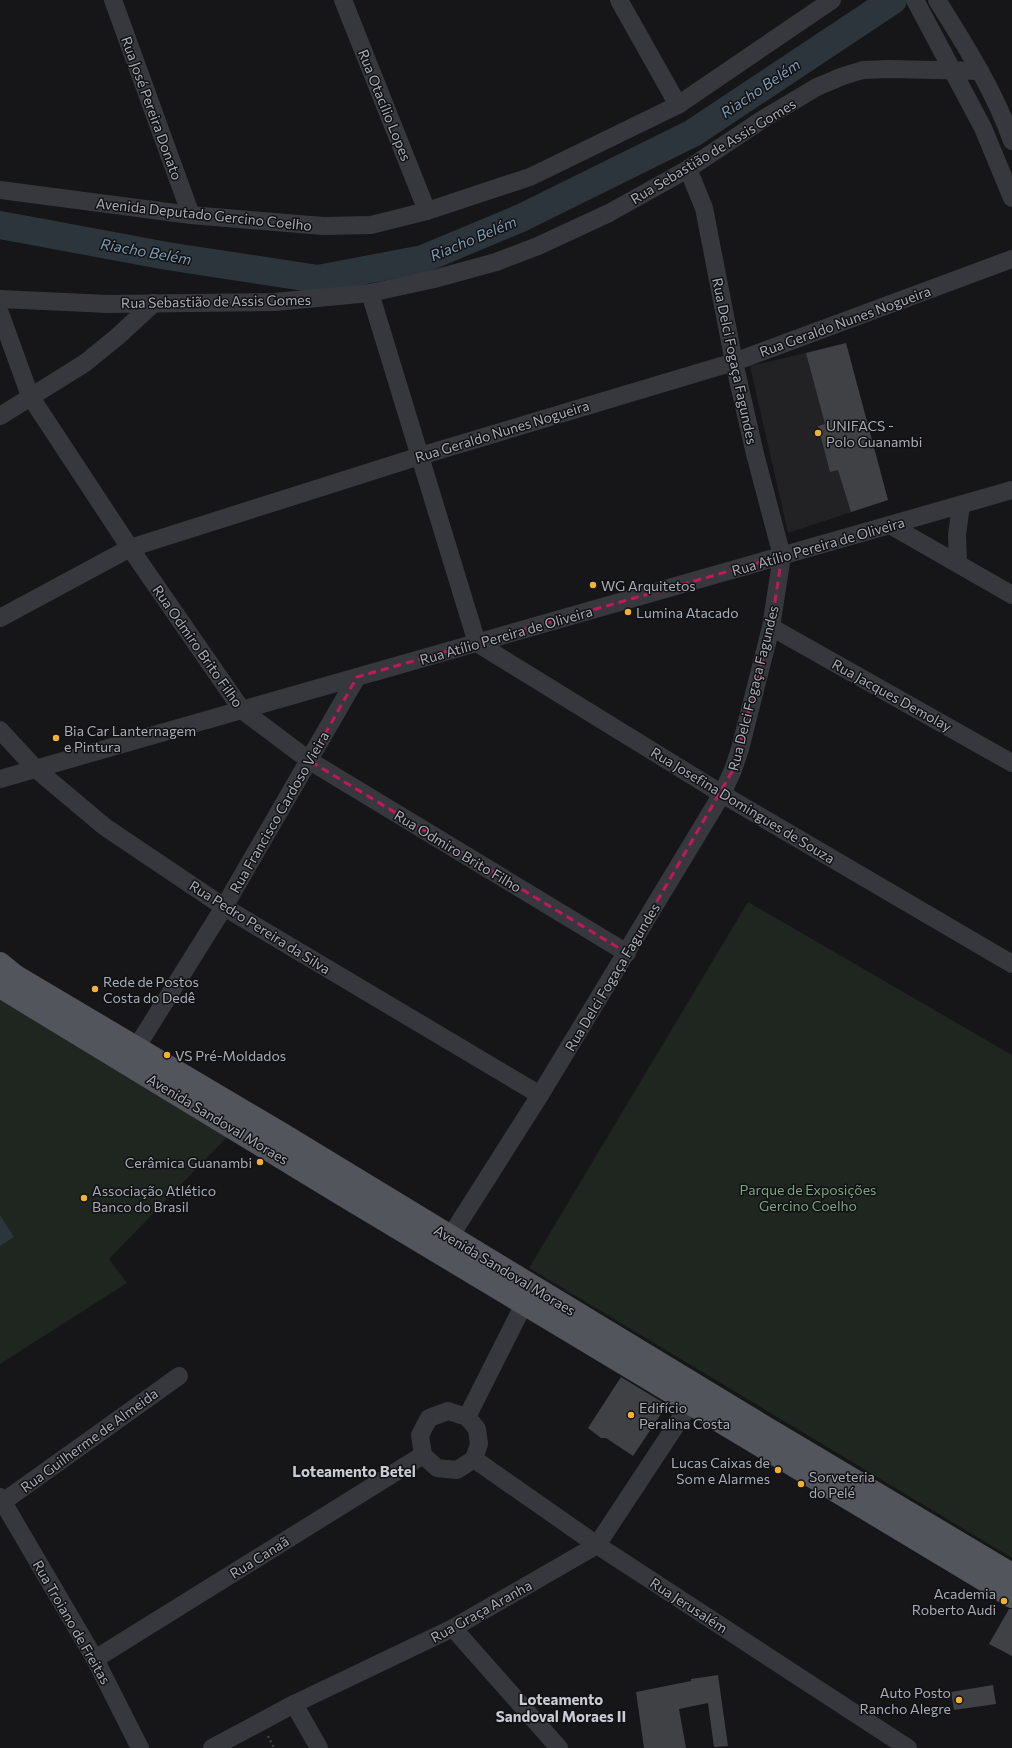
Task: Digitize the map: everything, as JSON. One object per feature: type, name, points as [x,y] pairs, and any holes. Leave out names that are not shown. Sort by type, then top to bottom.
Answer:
[{"type":"main road","name":"Avenida Sandoval Moraes","points":[[0,964],[16,976],[136,1048],[253,1128],[747,1427],[1012,1596]]},
{"type":"main road","name":"Avenida Sandoval Moraes","points":[[0,987],[450,1237],[528,1295],[690,1404],[747,1427],[1012,1574]]},
{"type":"street","name":"Rua José Pereira Donato","points":[[113,0],[191,215]]},
{"type":"street","name":"Rua Otacílio Lopes","points":[[343,0],[428,211]]},
{"type":"street","points":[[619,0],[678,105]]},
{"type":"street","name":"Avenida Deputado Gercino Coelho","points":[[0,190],[191,215],[330,226],[371,225],[428,211],[530,177],[678,105],[832,0]]},
{"type":"street","points":[[937,0],[1008,120],[1012,140]]},
{"type":"street","points":[[918,6],[984,128],[1012,198]]},
{"type":"street","name":"Rua Sebastião de Assis Gomes","points":[[0,299],[108,304],[275,302],[370,293],[441,277],[496,262],[538,246],[609,213],[688,169],[763,119],[817,87],[843,76],[863,70],[980,71]]},
{"type":"street","name":"Rua Delci Fogaça Fagundes","points":[[450,1237],[540,1095],[722,794],[733,770],[740,749],[771,627],[782,556],[755,454],[734,362],[704,208],[688,169]]},
{"type":"street","name":"Rua Geraldo Nunes Nogueira","points":[[0,618],[130,548],[420,456],[734,362],[1012,259]]},
{"type":"street","points":[[370,293],[477,643]]},
{"type":"street","points":[[0,416],[85,363],[117,337],[154,303]]},
{"type":"street","name":"Rua Odmiro Brito Filho","points":[[0,313],[30,396],[130,548],[242,710],[310,761],[627,953]]},
{"type":"street","name":"Rua Atílio Pereira de Oliveira","points":[[0,779],[1012,490]]},
{"type":"street","points":[[958,563],[958,535],[961,505]]},
{"type":"street","points":[[890,525],[1012,595]]},
{"type":"street","name":"Rua Jacques Demolay","points":[[771,627],[1012,763]]},
{"type":"street","name":"Rua Josefina Domingues de Souza","points":[[477,643],[722,794],[1012,964]]},
{"type":"street","name":"Rua Francisco Cardoso Vieira","points":[[136,1048],[224,907],[310,761],[357,677]]},
{"type":"street","name":"Rua Pedro Pereira da Silva","points":[[0,730],[36,769],[105,827],[224,907],[540,1095]]},
{"type":"street","points":[[467,1417],[528,1295]]},
{"type":"street","name":"Rua Guilherme de Almeida","points":[[1,1501],[179,1376]]},
{"type":"street","name":"Rua Graça Aranha","points":[[212,1748],[294,1704],[453,1628],[597,1545],[690,1404]]},
{"type":"street","points":[[448,1411],[467,1417],[477,1429],[479,1444],[474,1459],[457,1470],[437,1468],[423,1455],[420,1435],[430,1418],[448,1411]]},
{"type":"street","name":"Rua Canaã","points":[[95,1659],[423,1455]]},
{"type":"street","name":"Rua Jerusalém","points":[[474,1459],[597,1545],[908,1748]]},
{"type":"street","name":"Rua Troiano de Freitas","points":[[1,1501],[95,1659],[140,1748]]},
{"type":"street","points":[[453,1628],[559,1748]]},
{"type":"street","points":[[294,1704],[319,1748]]},
{"type":"highlighted area","points":[[782,556],[771,627],[733,770],[627,953],[310,761],[357,677]]},
{"type":"shaded area","name":"UNIFACS - Polo Guanambi","points":[[846,343],[888,500],[788,533],[750,366]]},
{"type":"shaded area","points":[[0,1215],[14,1237],[0,1246]]},
{"type":"green space","name":"Parque de Exposições Gercino Coelho","points":[[748,902],[1012,1055],[1012,1558],[529,1268]]},
{"type":"green space","name":"Associação Atlético Banco do Brasil","points":[[0,999],[227,1137],[109,1259],[127,1283],[0,1364]]},
{"type":"building","points":[[846,343],[888,500],[851,512],[838,470],[830,472],[818,426],[825,424],[806,353]]},
{"type":"building","name":"Edifício Peralina Costa","points":[[621,1377],[667,1405],[633,1456],[606,1438],[601,1438],[588,1428]]},
{"type":"building","points":[[1009,1609],[1012,1609],[1012,1656],[989,1644]]},
{"type":"building","points":[[718,1675],[728,1746],[714,1747],[708,1703],[679,1709],[686,1748],[644,1748],[636,1692],[691,1681],[691,1679]]},
{"type":"building","points":[[993,1685],[996,1704],[954,1710],[951,1692]]},
{"type":"waterway","name":"Riacho Belém","points":[[0,225],[167,256],[318,279],[423,259],[521,218],[693,133],[893,0]]},
{"type":"place","name":"UNIFACS - Polo Guanambi","points":[[818,433]]},
{"type":"place","name":"WG Arquitetos","points":[[593,585]]},
{"type":"place","name":"Lumina Atacado","points":[[628,612]]},
{"type":"place","name":"Bia Car Lanternagem e Pintura","points":[[56,738]]},
{"type":"place","name":"Rede de Postos Costa do Dedê","points":[[95,989]]},
{"type":"place","name":"VS Pré-Moldados","points":[[167,1055]]},
{"type":"place","name":"Cerâmica Guanambi","points":[[260,1162]]},
{"type":"place","name":"Associação Atlético Banco do Brasil","points":[[84,1198]]},
{"type":"place","name":"Edifício Peralina Costa","points":[[631,1415]]},
{"type":"place","name":"Lucas Caixas de Som e Alarmes","points":[[778,1470]]},
{"type":"place","name":"Sorveteria do Pelé","points":[[801,1484]]},
{"type":"place","name":"Academia Roberto Audi","points":[[1004,1601]]},
{"type":"place","name":"Auto Posto Rancho Alegre","points":[[959,1700]]},
{"type":"district","name":"Loteamento Betel","points":[[354,1471]]},
{"type":"district","name":"Loteamento Sandoval Moraes II","points":[[561,1708]]}]
